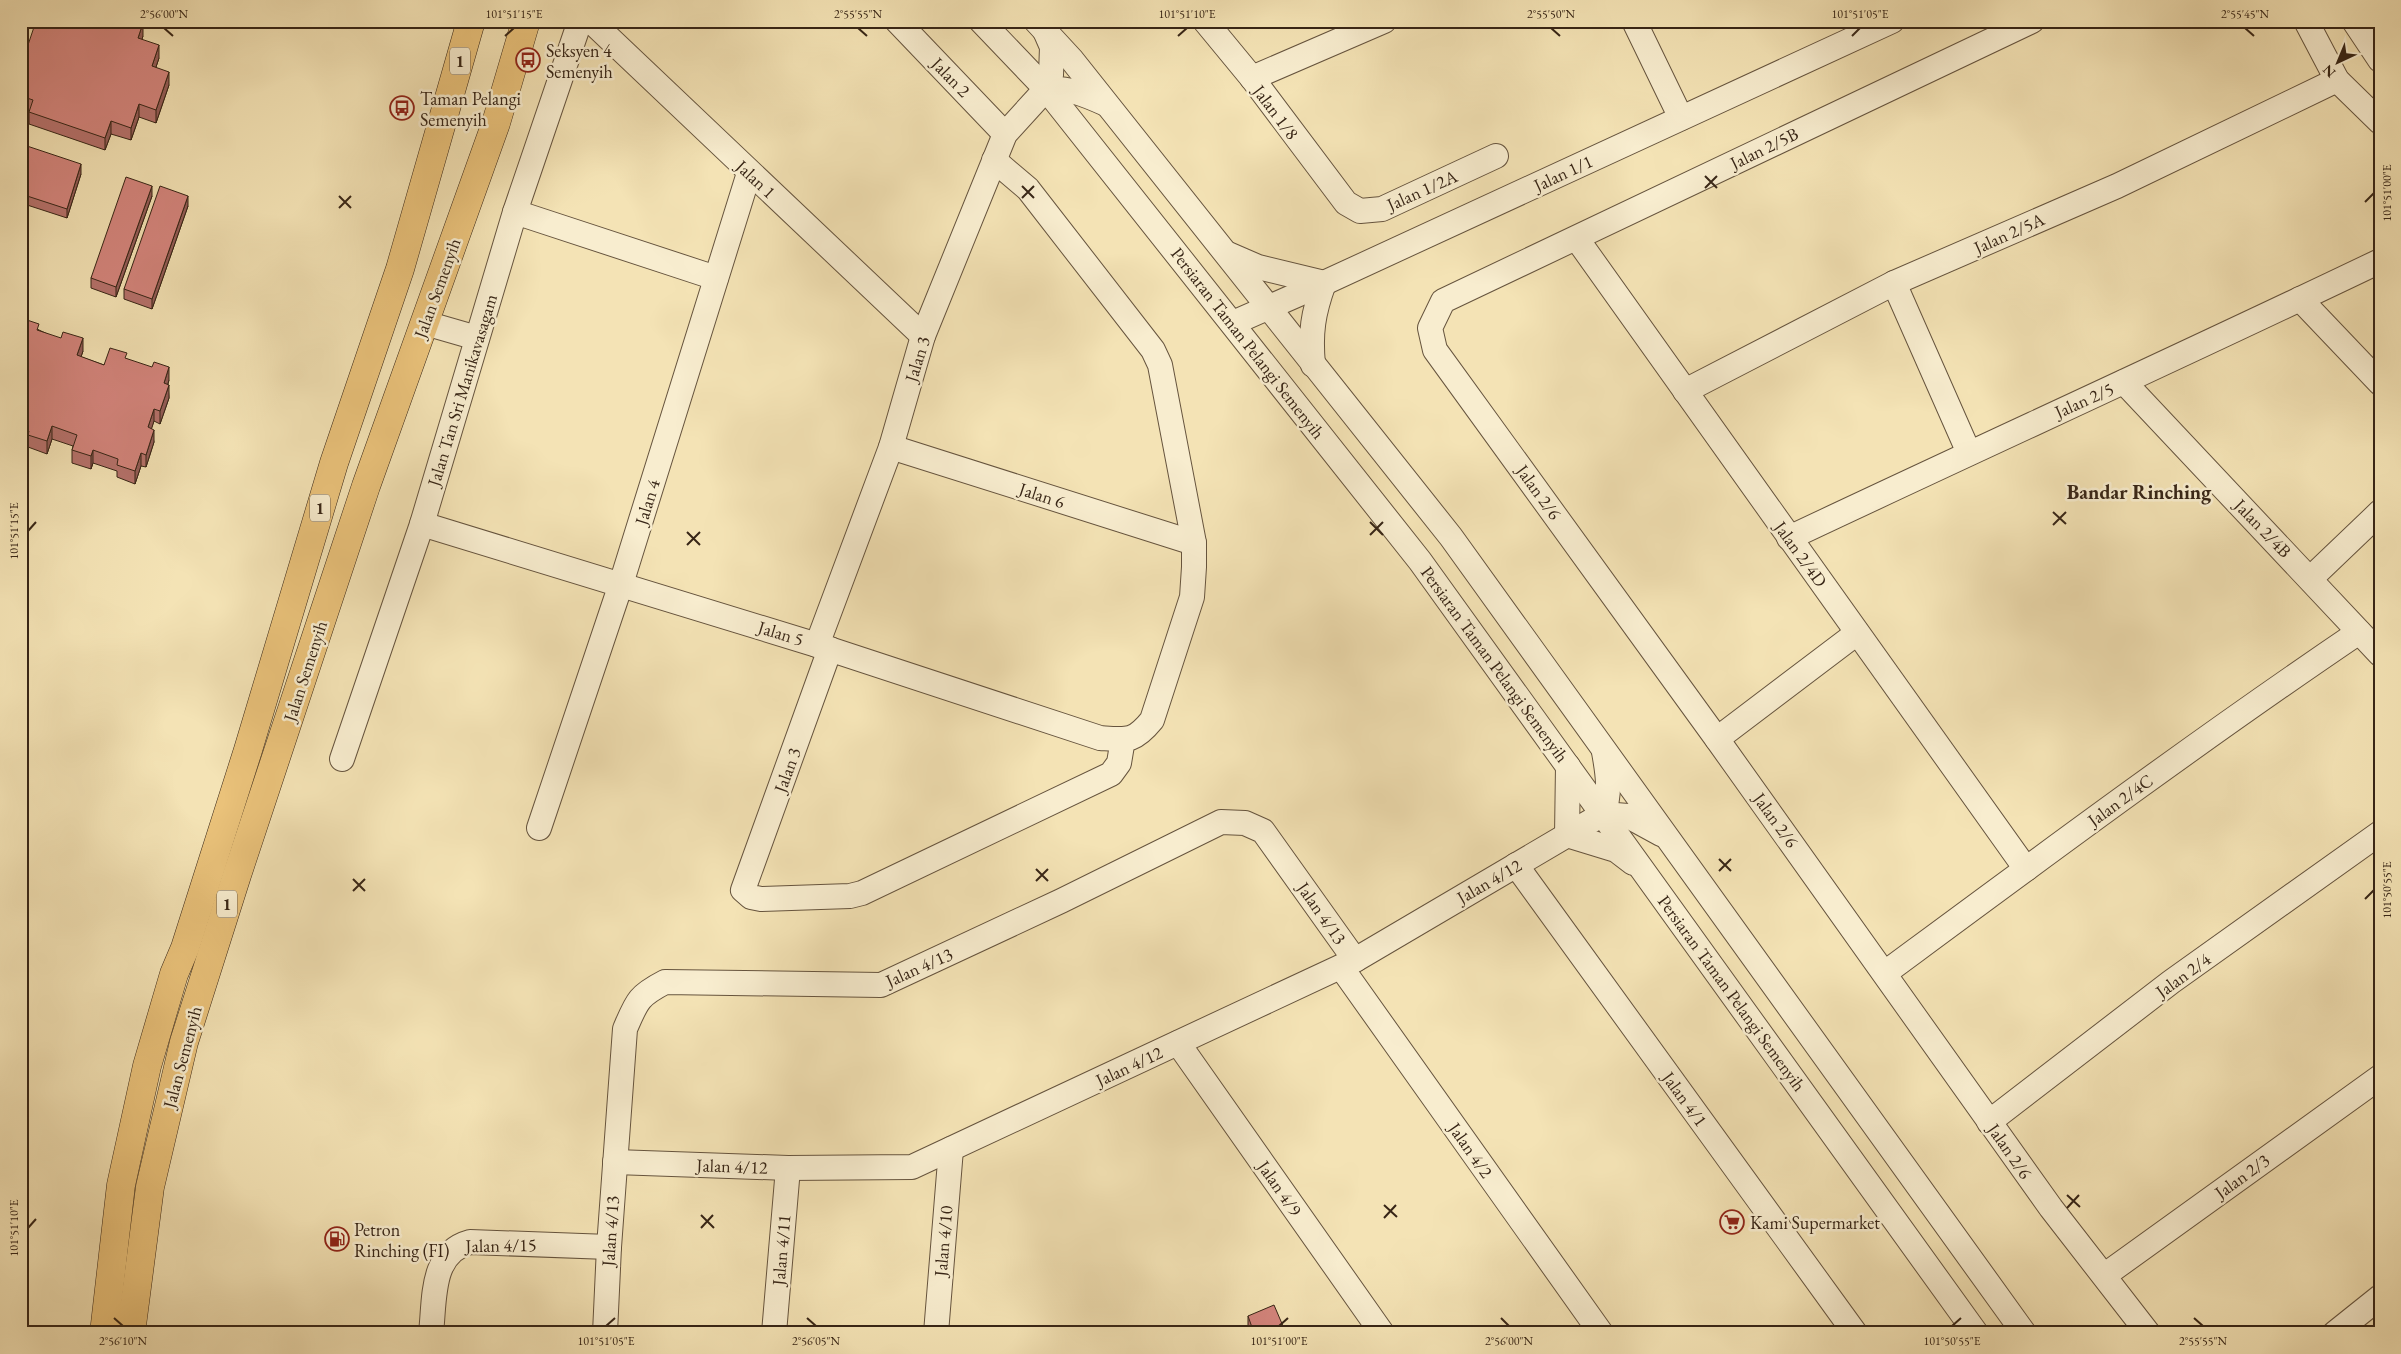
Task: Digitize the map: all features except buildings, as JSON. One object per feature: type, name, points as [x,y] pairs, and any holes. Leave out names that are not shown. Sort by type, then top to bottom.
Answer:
[{"type":"main road","name":"Jalan Semenyih","points":[[104,1333],[121,1185],[147,1066],[174,974],[185,948],[248,750],[334,463],[400,268],[472,21]]},
{"type":"main road","name":"Jalan Semenyih","points":[[131,1333],[150,1187],[184,1042],[236,875],[366,486],[496,123],[526,21]]},
{"type":"street","name":"Jalan Tan Sri Manikavasagam","points":[[342,759],[422,524],[515,212],[580,21]]},
{"type":"street","name":"Jalan 1","points":[[591,21],[749,173],[923,336]]},
{"type":"street","name":"Jalan 2","points":[[897,21],[1005,134]]},
{"type":"street","name":"Persiaran Taman Pelangi Semenyih","points":[[982,21],[1046,89],[1420,561],[1976,1333]]},
{"type":"street","name":"Jalan 1/8","points":[[1205,21],[1252,78],[1346,203]]},
{"type":"street","points":[[1252,78],[1384,21]]},
{"type":"street","points":[[1634,21],[1681,118]]},
{"type":"street","name":"Jalan 1/1","points":[[1232,323],[1267,306],[1324,283],[1892,21]]},
{"type":"street","name":"Jalan 2/5B","points":[[1443,301],[1577,239],[2032,21]]},
{"type":"street","points":[[2306,21],[2337,80],[2380,122]]},
{"type":"street","points":[[2354,21],[2380,60]]},
{"type":"street","points":[[1041,26],[1052,47],[1051,76],[1046,89],[1059,87],[1085,94],[1109,106]]},
{"type":"street","name":"Persiaran Taman Pelangi Semenyih","points":[[1041,26],[1072,60],[1109,106],[1451,537],[2024,1333]]},
{"type":"street","name":"Jalan 2/5A","points":[[1685,391],[1894,283],[2117,186],[2337,80]]},
{"type":"street","name":"Jalan 3","points":[[1046,89],[1005,134],[923,336],[891,447],[743,890],[751,897],[761,899],[850,896],[862,893],[1111,774],[1119,763],[1131,738]]},
{"type":"street","name":"Jalan 1/2A","points":[[1346,203],[1360,211],[1382,208],[1496,156]]},
{"type":"street","points":[[994,160],[1028,189],[1097,276],[1158,358],[1194,543],[1192,597],[1152,720],[1131,738]]},
{"type":"street","name":"Jalan 4","points":[[539,828],[621,584],[749,173]]},
{"type":"street","points":[[515,212],[716,278]]},
{"type":"street","name":"Jalan 2/4D","points":[[1577,239],[1788,538],[2026,869]]},
{"type":"street","points":[[1224,253],[1258,267],[1324,283],[1315,308],[1311,337],[1313,364]]},
{"type":"street","name":"Jalan 2/5","points":[[1788,538],[2380,261]]},
{"type":"street","points":[[1894,283],[1969,453]]},
{"type":"street","points":[[2300,299],[2380,383]]},
{"type":"street","name":"Jalan 2/6","points":[[1443,301],[1430,328],[1435,350],[1717,738],[2051,1208],[2105,1275],[2148,1333]]},
{"type":"street","points":[[425,322],[477,338]]},
{"type":"street","name":"Jalan 2/4B","points":[[2124,382],[2311,578],[2380,654]]},
{"type":"street","name":"Jalan 6","points":[[891,447],[1194,543]]},
{"type":"street","points":[[2311,578],[2380,512]]},
{"type":"street","name":"Jalan 5","points":[[422,524],[824,647],[1100,738],[1131,738]]},
{"type":"street","name":"Jalan 2/4C","points":[[1885,973],[2258,701],[2359,632]]},
{"type":"street","points":[[1717,738],[1857,633]]},
{"type":"street","points":[[1604,749],[1609,782],[1608,802],[1603,814],[1628,816],[1654,829],[1670,840]]},
{"type":"street","points":[[1568,766],[1567,835],[1616,850],[1642,870]]},
{"type":"street","name":"Jalan 4/12","points":[[615,1162],[788,1168],[912,1167],[1348,963],[1603,814]]},
{"type":"street","name":"Jalan 4/13","points":[[605,1333],[608,1247],[625,1029],[633,1010],[644,992],[665,982],[881,985],[1061,901],[1222,822],[1245,823],[1263,830],[1348,963]]},
{"type":"street","name":"Jalan 2/4","points":[[1990,1122],[2171,982],[2380,833]]},
{"type":"street","name":"Jalan 4/1","points":[[1516,865],[1854,1333]]},
{"type":"street","name":"Jalan 4/2","points":[[1348,963],[1600,1333]]},
{"type":"street","name":"Jalan 4/9","points":[[1178,1042],[1382,1333]]},
{"type":"street","name":"Jalan 2/3","points":[[2105,1275],[2380,1077]]},
{"type":"street","name":"Jalan 4/10","points":[[936,1333],[951,1149]]},
{"type":"street","name":"Jalan 4/11","points":[[774,1333],[788,1168]]},
{"type":"street","name":"Jalan 4/15","points":[[431,1333],[438,1270],[456,1246],[470,1242],[608,1247]]},
{"type":"street","points":[[2335,1333],[2376,1307]]},
{"type":"place","name":"Seksyen 4 Semenyih","points":[[528,60]]},
{"type":"place","name":"Taman Pelangi Semenyih","points":[[402,108]]},
{"type":"place","name":"Kami Supermarket","points":[[1732,1222]]},
{"type":"place","name":"Petron Rinching (FI)","points":[[337,1239]]},
{"type":"district","name":"Bandar Rinching","points":[[2139,492]]}]
